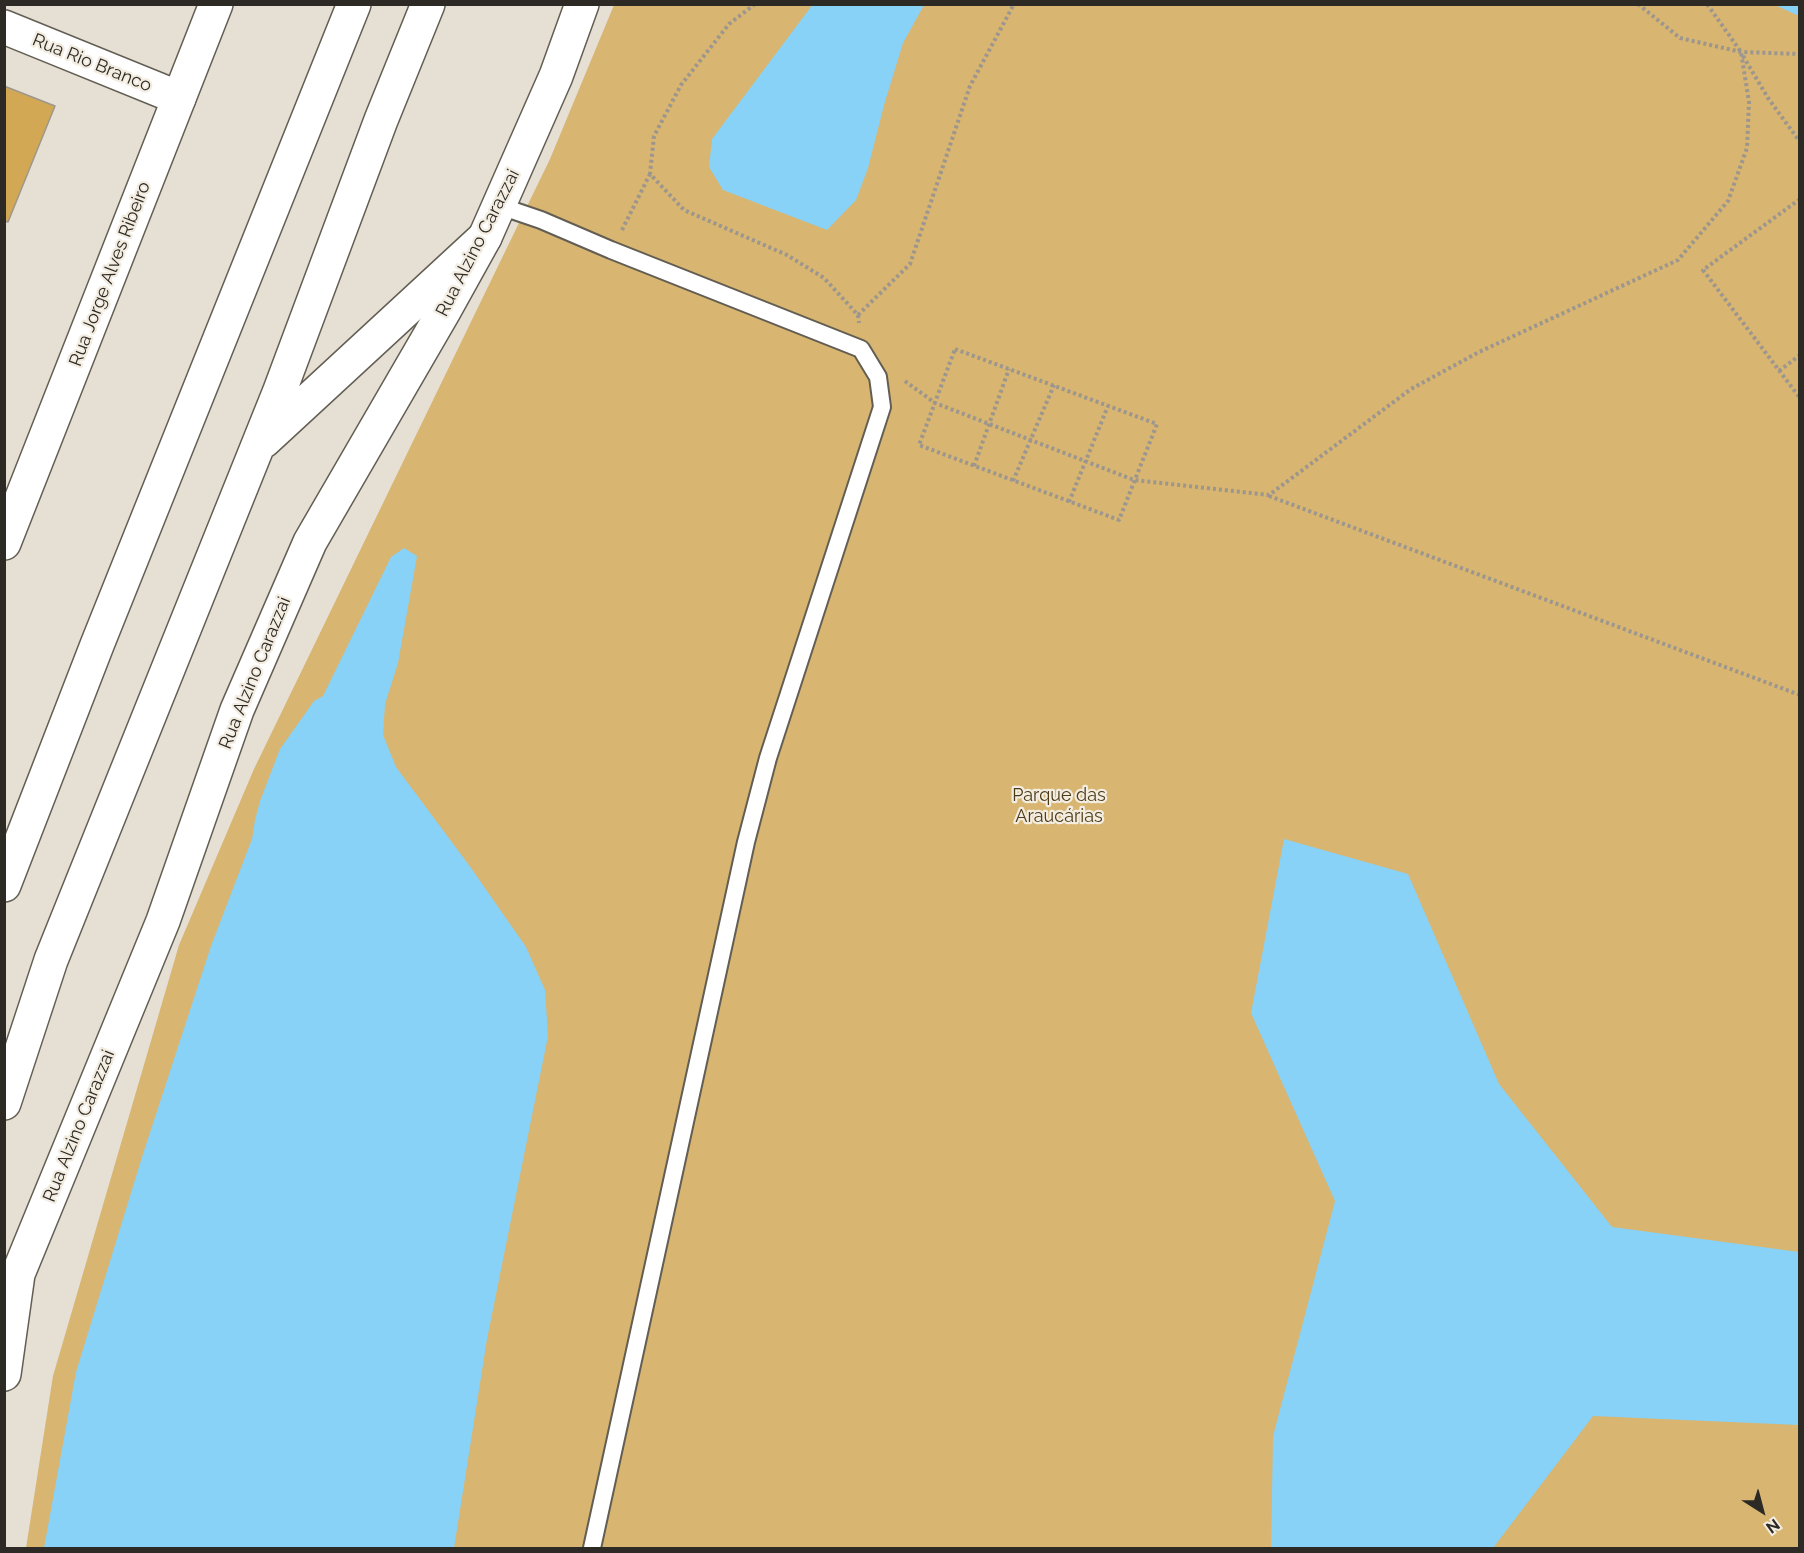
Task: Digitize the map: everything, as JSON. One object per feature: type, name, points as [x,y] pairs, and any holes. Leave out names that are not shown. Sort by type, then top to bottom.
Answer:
[{"type":"main road","name":"Rua Jorge Alves Ribeiro","points":[[4,543],[216,4]]},
{"type":"main road","points":[[4,885],[102,633],[354,4]]},
{"type":"main road","points":[[4,1103],[51,960],[258,446],[381,120],[428,4]]},
{"type":"main road","name":"Rua Alzino Carazzai","points":[[4,1374],[18,1274],[163,921],[237,710],[310,542],[444,311],[500,206],[556,76],[582,4]]},
{"type":"main road","name":"Rua Rio Branco","points":[[4,27],[179,98]]},
{"type":"main road","points":[[258,446],[484,237]]},
{"type":"lane","points":[[500,206],[541,220],[861,349],[878,377],[882,406],[768,758],[749,831],[592,1548]]},
{"type":"path","points":[[611,250],[650,174],[654,136],[681,85],[729,24],[755,4]]},
{"type":"path","points":[[650,174],[684,210],[787,255],[824,278],[858,315],[910,264],[970,86],[1014,4]]},
{"type":"path","points":[[1638,4],[1680,38],[1741,52],[1800,54]]},
{"type":"path","points":[[1707,4],[1741,52],[1768,98],[1800,142]]},
{"type":"path","points":[[1269,495],[1411,389],[1479,352],[1678,260],[1728,201],[1747,148],[1749,102],[1741,52]]},
{"type":"path","points":[[1800,199],[1704,270],[1800,398]]},
{"type":"path","points":[[861,349],[935,403],[1134,480],[1269,495],[1800,695]]},
{"type":"path","points":[[955,349],[1157,424],[1119,520],[919,445],[935,403],[955,349]]},
{"type":"path","points":[[1779,371],[1800,356]]},
{"type":"path","points":[[974,465],[1009,369]]},
{"type":"path","points":[[1013,481],[1054,385]]},
{"type":"path","points":[[1069,502],[1108,406]]},
{"type":"green space","name":"Parque das Araucárias","points":[[614,5],[1799,5],[1799,1548],[26,1548],[53,1376],[179,945],[254,769],[550,159]]},
{"type":"water","points":[[813,4],[924,5],[903,43],[868,168],[856,200],[827,230],[723,190],[709,167],[712,139]]},
{"type":"water","points":[[1775,5],[1799,5],[1799,16]]},
{"type":"water","points":[[404,548],[417,556],[398,663],[385,704],[383,735],[396,767],[526,947],[545,990],[548,1036],[487,1339],[454,1548],[44,1548],[76,1372],[142,1157],[211,946],[252,839],[260,801],[280,749],[314,701],[323,696],[391,557]]},
{"type":"water","points":[[1284,839],[1408,874],[1499,1084],[1612,1227],[1799,1252],[1799,1425],[1593,1416],[1493,1548],[1271,1548],[1273,1436],[1335,1201],[1251,1013]]},
{"type":"building","points":[[4,86],[55,106],[8,222],[4,221]]}]
